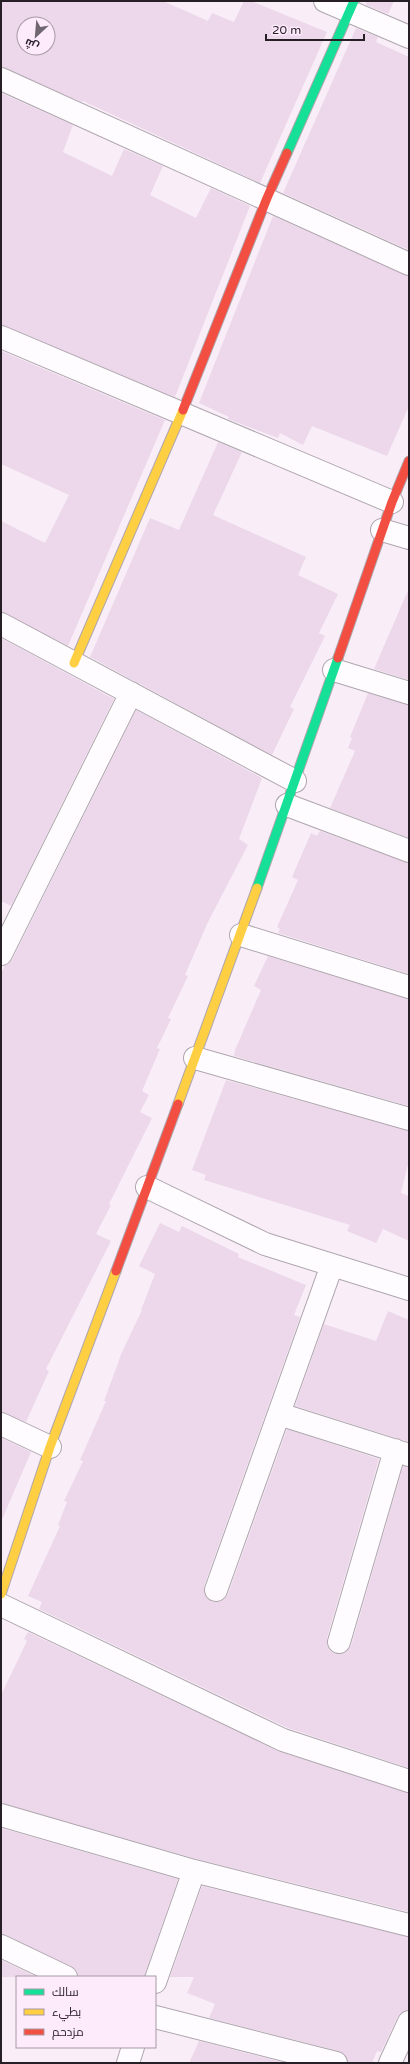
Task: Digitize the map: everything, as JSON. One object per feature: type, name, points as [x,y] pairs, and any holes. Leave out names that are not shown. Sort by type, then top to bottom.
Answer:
[{"type":"street","points":[[325,1],[352,6],[409,37]]},
{"type":"street","points":[[74,663],[182,414],[267,198],[352,6]]},
{"type":"street","points":[[1,79],[267,198],[409,264]]},
{"type":"street","points":[[1,338],[392,502]]},
{"type":"street","points":[[1,1594],[50,1447],[241,935],[382,530],[409,461]]},
{"type":"street","points":[[382,530],[409,538]]},
{"type":"street","points":[[1,624],[295,780]]},
{"type":"street","points":[[334,670],[409,693]]},
{"type":"street","points":[[1,954],[131,693]]},
{"type":"street","points":[[287,806],[409,850]]},
{"type":"street","points":[[241,935],[409,987]]},
{"type":"street","points":[[195,1058],[409,1119]]},
{"type":"street","points":[[147,1187],[265,1244],[409,1289]]},
{"type":"street","points":[[216,1590],[332,1265]]},
{"type":"street","points":[[279,1414],[402,1452],[339,1642]]},
{"type":"street","points":[[1,1424],[50,1447]]},
{"type":"street","points":[[1,1605],[283,1740],[409,1781]]},
{"type":"street","points":[[1,1815],[194,1872],[409,1925]]},
{"type":"street","points":[[156,1979],[194,1872]]},
{"type":"street","points":[[1,1946],[64,1976]]},
{"type":"street","points":[[156,2017],[336,2063]]},
{"type":"street","points":[[390,2063],[409,2022]]},
{"type":"street","points":[[128,2063],[133,2048]]},
{"type":"building","points":[[1,1],[163,1],[208,21],[212,13],[234,22],[244,1],[251,1],[327,32],[260,183],[83,101],[82,102],[1,67]]},
{"type":"building","points":[[366,1],[394,1],[388,14],[366,5]]},
{"type":"building","points":[[356,28],[378,37],[376,42],[409,57],[409,250],[283,193]]},
{"type":"building","points":[[1,93],[73,125],[63,152],[112,176],[124,149],[163,166],[150,195],[196,218],[211,188],[250,206],[175,397],[1,325]]},
{"type":"building","points":[[273,216],[409,276],[409,406],[387,456],[312,426],[303,445],[280,433],[278,438],[228,419],[229,417],[199,403]]},
{"type":"building","points":[[1,351],[165,420],[68,646],[1,612],[1,521],[45,543],[69,495],[1,464]]},
{"type":"building","points":[[218,442],[242,452],[213,515],[306,557],[298,575],[338,594],[319,633],[325,636],[290,707],[294,709],[272,755],[90,657],[150,518],[179,530]]},
{"type":"building","points":[[409,588],[409,680],[374,669]]},
{"type":"building","points":[[1,638],[114,699],[11,906],[1,901]]},
{"type":"building","points":[[368,693],[409,705],[409,838],[330,808],[355,751],[348,748],[352,738],[350,737]]},
{"type":"building","points":[[136,710],[262,778],[239,839],[248,845],[208,922],[185,975],[188,976],[168,1018],[171,1019],[157,1048],[160,1049],[142,1091],[149,1095],[140,1112],[152,1118],[109,1204],[111,1205],[96,1234],[111,1241],[46,1369],[49,1371],[26,1422],[1,1412],[1,974],[5,965],[12,960]]},
{"type":"building","points":[[320,831],[409,863],[409,974],[278,933],[280,929],[277,927],[298,880],[292,877],[311,833],[317,836]]},
{"type":"building","points":[[268,956],[409,999],[409,1106],[234,1056],[235,1050],[261,990],[254,986]]},
{"type":"building","points":[[226,1080],[409,1131],[409,1160],[401,1193],[409,1196],[409,1241],[383,1229],[376,1243],[347,1231],[350,1225],[204,1180],[206,1175],[192,1170]]},
{"type":"building","points":[[160,1223],[179,1232],[182,1226],[239,1254],[238,1257],[306,1285],[294,1315],[300,1317],[204,1586],[204,1593],[207,1598],[212,1602],[219,1602],[228,1594],[287,1429],[379,1459],[327,1638],[327,1645],[330,1651],[336,1654],[342,1654],[347,1651],[351,1646],[403,1466],[409,1467],[409,1768],[288,1728],[39,1609],[42,1602],[28,1596],[60,1526],[58,1525],[67,1502],[64,1501],[83,1461],[80,1460],[106,1401],[104,1401],[122,1352],[142,1310],[155,1274],[139,1266]]},
{"type":"building","points":[[388,1311],[409,1320],[409,1442],[295,1406],[324,1324],[376,1341]]},
{"type":"building","points":[[1,1438],[31,1452],[1,1522]]},
{"type":"building","points":[[28,1632],[278,1751],[409,1793],[409,1912],[197,1859],[1,1803],[1,1695],[27,1641],[24,1639]]},
{"type":"building","points":[[1,1828],[178,1879],[144,1976],[78,1976],[76,1970],[71,1966],[1,1934]]},
{"type":"building","points":[[202,1886],[409,1937],[409,2010],[402,2012],[398,2016],[381,2052],[377,2051],[372,2063],[348,2063],[345,2054],[339,2051],[209,2018],[215,2004],[187,1993],[194,1977],[170,1977]]},
{"type":"building","points":[[1,1960],[35,1976],[16,1976],[1,1977]]},
{"type":"building","points":[[199,2041],[285,2063],[189,2063]]},
{"type":"traffic: fast","points":[[287,153],[354,1]]},
{"type":"traffic: fast","points":[[257,888],[338,658]]},
{"type":"traffic: slow","points":[[74,663],[183,410]]},
{"type":"traffic: slow","points":[[178,1104],[257,888]]},
{"type":"traffic: slow","points":[[1,1594],[50,1447],[116,1271]]},
{"type":"traffic: jam","points":[[183,410],[267,198],[287,153]]},
{"type":"traffic: jam","points":[[338,658],[392,502],[409,461]]},
{"type":"traffic: jam","points":[[116,1271],[178,1104]]}]
